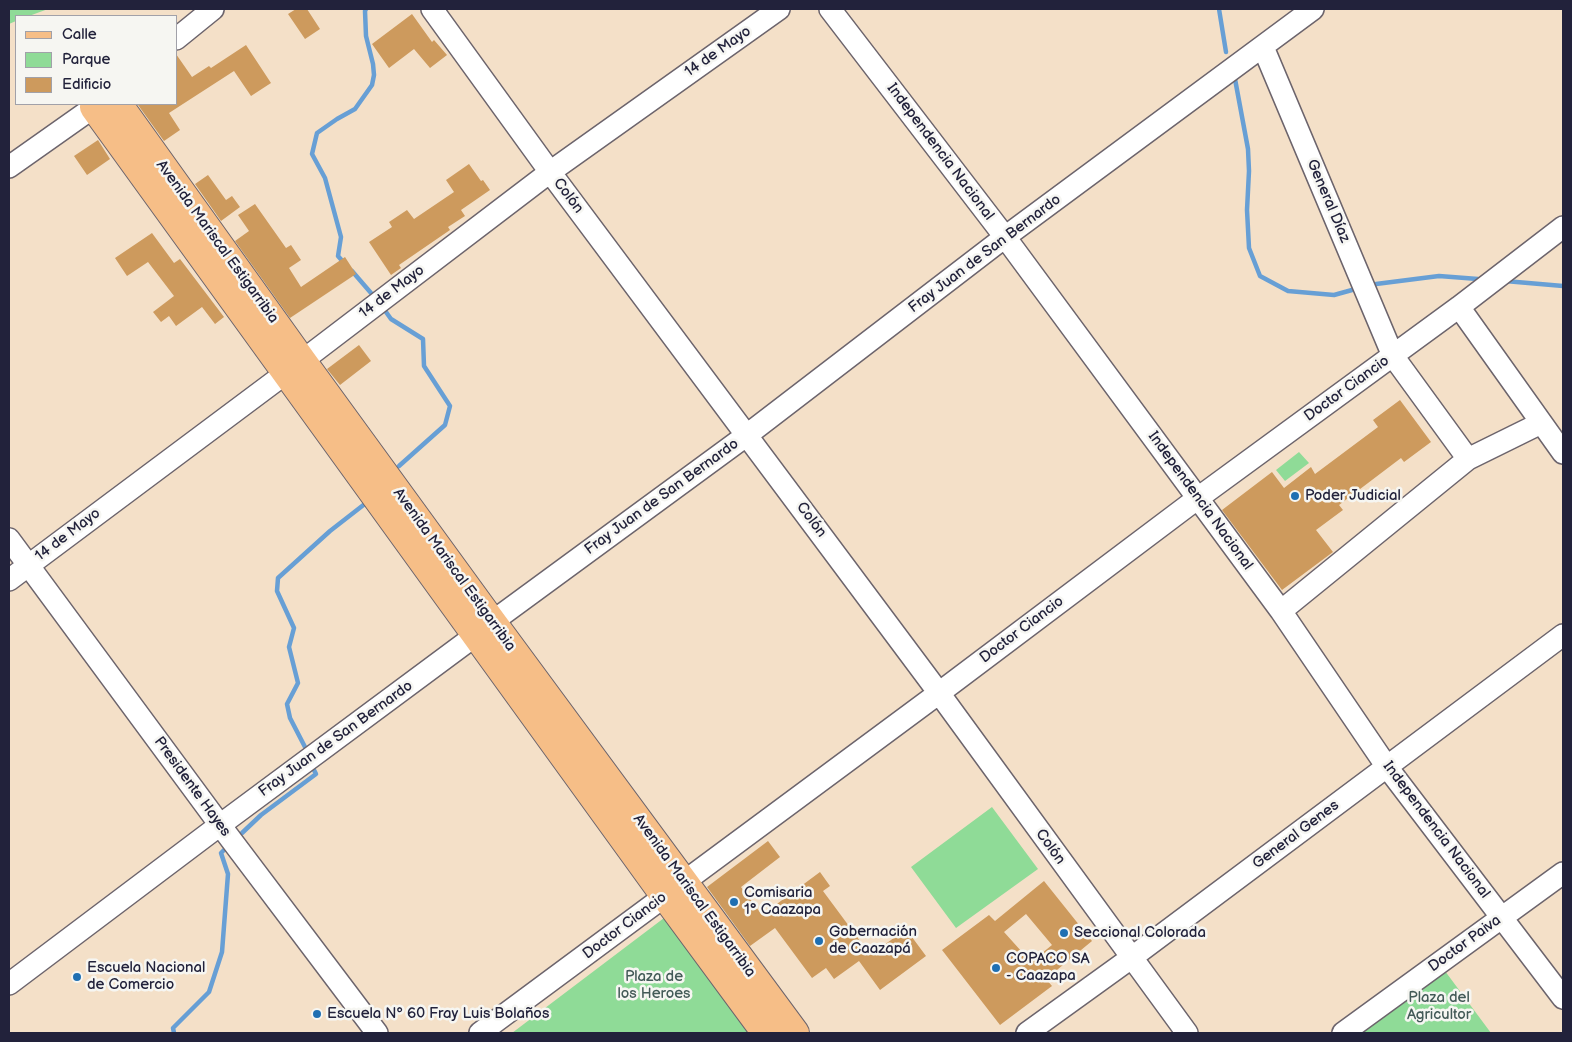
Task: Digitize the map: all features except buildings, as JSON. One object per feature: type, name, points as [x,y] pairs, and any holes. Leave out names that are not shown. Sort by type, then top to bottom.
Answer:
[{"type":"main road","name":"Avenida Mariscal Estigarribia","points":[[103,105],[674,889],[766,1033]]},
{"type":"main road","name":"Avenida Mariscal Estigarribia","points":[[674,889],[795,1033]]},
{"type":"street","points":[[178,37],[213,9]]},
{"type":"street","name":"Colón","points":[[432,9],[550,172],[939,692],[1187,1033]]},
{"type":"street","name":"14 de Mayo","points":[[9,580],[550,172],[779,9]]},
{"type":"street","name":"Independencia Nacional","points":[[830,9],[1005,237],[1281,611],[1387,767],[1563,998]]},
{"type":"street","name":"Fray Juan de San Bernardo","points":[[9,984],[220,825],[747,435],[1005,237],[1313,9]]},
{"type":"street","name":"General Díaz","points":[[1263,47],[1393,356],[1468,459]]},
{"type":"street","points":[[9,167],[103,105]]},
{"type":"street","name":"Doctor Ciancio","points":[[480,1033],[1198,498],[1459,307],[1563,227]]},
{"type":"street","points":[[1459,307],[1563,453]]},
{"type":"street","points":[[1281,611],[1468,459],[1541,423]]},
{"type":"street","name":"Presidente Hayes","points":[[9,539],[220,825],[377,1033]]},
{"type":"street","name":"General Genes","points":[[1026,1033],[1131,958],[1563,635]]},
{"type":"street","name":"Doctor Paiva","points":[[1343,1033],[1563,873]]},
{"type":"green space","points":[[9,9],[48,9],[32,15],[15,15],[15,21],[9,24]]},
{"type":"green space","points":[[1299,452],[1309,463],[1285,481],[1276,470]]},
{"type":"green space","points":[[992,807],[1038,869],[956,928],[911,867]]},
{"type":"green space","name":"Plaza de los Heroes","points":[[664,918],[751,1033],[512,1033]]},
{"type":"green space","name":"Plaza del Agricultor","points":[[1445,971],[1491,1033],[1361,1033]]},
{"type":"waterway","points":[[345,264],[338,256],[341,237],[325,178],[312,154],[317,133],[355,109],[372,85],[374,75],[366,36],[366,9]]},
{"type":"waterway","points":[[1219,9],[1226,52]]},
{"type":"waterway","points":[[1235,79],[1248,149],[1247,210],[1249,248],[1260,276],[1288,291],[1334,295],[1352,290]]},
{"type":"waterway","points":[[352,271],[371,293]]},
{"type":"waterway","points":[[1376,284],[1439,276],[1478,279]]},
{"type":"waterway","points":[[1505,281],[1563,286]]},
{"type":"waterway","points":[[386,312],[391,319],[423,339],[424,366],[450,406],[445,425],[399,466]]},
{"type":"waterway","points":[[305,747],[290,718],[287,704],[298,683],[289,647],[294,628],[277,591],[278,578],[330,531],[366,503]]},
{"type":"waterway","points":[[242,833],[261,815],[316,774],[314,770]]},
{"type":"waterway","points":[[174,1033],[173,1028],[209,992],[222,952],[228,874],[221,853],[224,850]]},
{"type":"place","name":"Poder Judicial","points":[[1295,496]]},
{"type":"place","name":"Comisaria 1° Caazapa","points":[[734,902]]},
{"type":"place","name":"Seccional Colorada","points":[[1064,933]]},
{"type":"place","name":"Gobernación de Caazapá","points":[[819,941]]},
{"type":"place","name":"COPACO SA - Caazapa","points":[[996,968]]},
{"type":"place","name":"Escuela Nacional de Comercio","points":[[77,977]]},
{"type":"place","name":"Escuela Nº 60 Fray Luis Bolaños","points":[[317,1014]]}]
